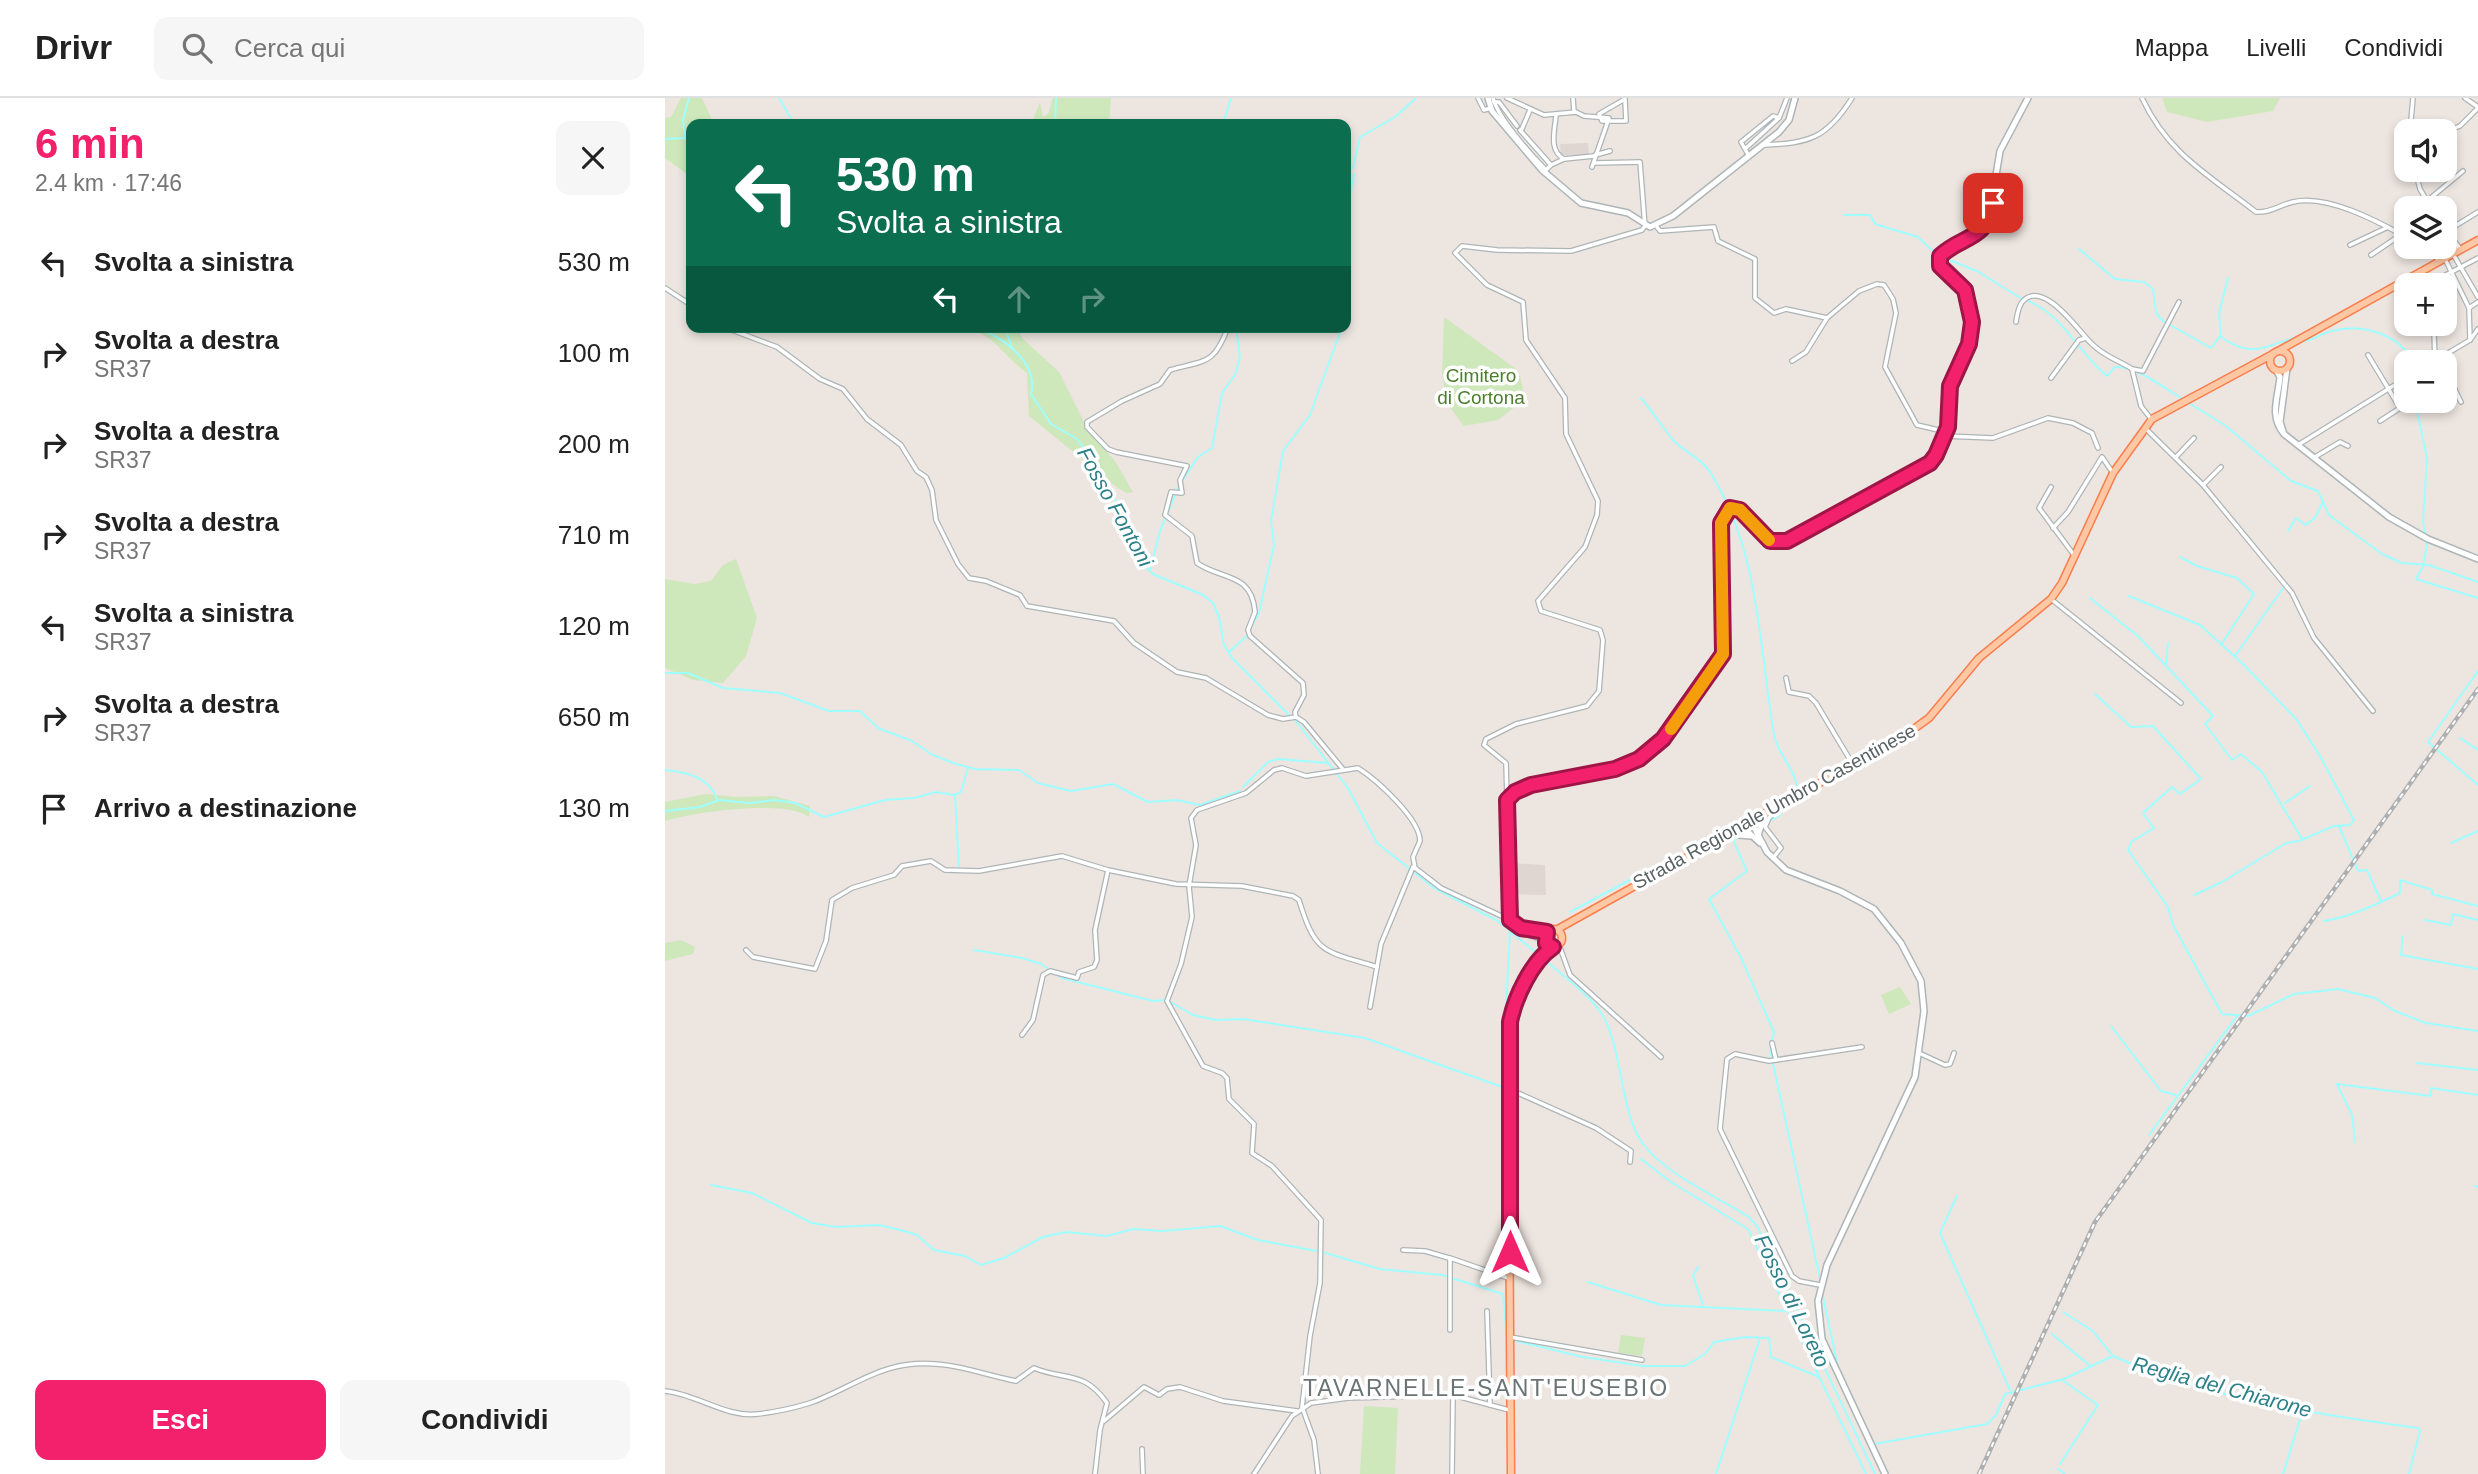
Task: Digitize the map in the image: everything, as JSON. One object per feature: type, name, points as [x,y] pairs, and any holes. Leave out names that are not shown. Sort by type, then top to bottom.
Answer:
[{"type":"main road","points":[[1488,98],[1542,170],[1581,203],[1628,213],[1646,226],[1657,227],[1785,126],[1795,98]]},
{"type":"main road","points":[[1512,922],[1507,800],[1515,792],[1531,785],[1615,769],[1639,759],[1663,739],[1723,654],[1721,523],[1730,508],[1740,510],[1770,541],[1787,541],[1930,463],[1946,434],[1950,386],[1969,344],[1972,322],[1965,290],[1943,270],[1939,257],[1978,234],[1989,218],[2000,151],[2028,98]]},
{"type":"main road","name":"Strada Regionale Umbro Casentinese","points":[[2457,252],[2478,240]]},
{"type":"main road","name":"Strada Regionale Umbro Casentinese","points":[[1556,930],[1929,718],[1979,659],[2051,599],[2113,472],[2152,419],[2443,260]]},
{"type":"main road","points":[[2284,434],[2280,422],[2287,368],[2297,339]]},
{"type":"main road","points":[[2289,356],[2276,352],[2274,368],[2280,377],[2275,410],[2276,424],[2284,434],[2389,517],[2428,539],[2478,559]]},
{"type":"main road","points":[[2258,362],[2274,368],[2287,368]]},
{"type":"main road","points":[[1758,835],[1767,810]]},
{"type":"main road","points":[[1747,823],[1758,835],[1760,843]]},
{"type":"main road","points":[[1747,823],[1746,830],[1751,836],[1794,876],[1860,900],[1883,918],[1910,958],[1921,981],[1924,1002],[1919,1053],[1910,1091],[1821,1285],[1818,1319],[1822,1339],[1885,1474]]},
{"type":"main road","points":[[1728,834],[1751,836]]},
{"type":"main road","points":[[1512,922],[1532,931],[1556,930],[1553,943]]},
{"type":"main road","points":[[1512,922],[1553,943]]},
{"type":"main road","points":[[1511,1474],[1508,1043],[1512,1009],[1543,956],[1566,925]]},
{"type":"main road","points":[[1547,932],[1553,943]]},
{"type":"street","points":[[1478,98],[1484,110],[1493,103]]},
{"type":"street","points":[[1501,105],[1506,98],[1517,100],[1530,110],[1556,115],[1574,112],[1602,119],[1626,121],[1625,99],[1599,114],[1602,119]]},
{"type":"street","points":[[1573,98],[1574,112]]},
{"type":"street","points":[[1745,149],[1779,118],[1787,98]]},
{"type":"street","points":[[1762,145],[1818,138],[1835,122],[1852,98]]},
{"type":"street","points":[[2142,98],[2159,128],[2199,172],[2256,212],[2266,212],[2293,202],[2317,203],[2347,209],[2394,231]]},
{"type":"street","points":[[2411,119],[2413,98]]},
{"type":"street","points":[[2457,127],[2478,108],[2465,98]]},
{"type":"street","points":[[1493,103],[1501,105],[1551,165]]},
{"type":"street","points":[[1493,103],[1546,170],[1564,159],[1594,156],[1610,151]]},
{"type":"street","points":[[1519,129],[1530,110]]},
{"type":"street","points":[[1556,115],[1553,145],[1557,155],[1564,159]]},
{"type":"street","points":[[1749,156],[1741,142],[1773,116],[1779,118]]},
{"type":"street","points":[[1507,800],[1506,764],[1484,745],[1486,739],[1516,724],[1587,706],[1599,691],[1603,640],[1600,630],[1541,611],[1538,601],[1585,547],[1595,523],[1598,501],[1566,433],[1565,398],[1526,340],[1523,302],[1487,285],[1455,253],[1462,246],[1497,250],[1571,251],[1642,230],[1646,226],[1640,162],[1593,165],[1609,120]]},
{"type":"street","points":[[2433,196],[2463,171]]},
{"type":"street","points":[[2457,223],[2478,212]]},
{"type":"street","points":[[1657,227],[1660,232],[1714,227],[1718,241],[1755,259],[1755,298],[1765,308],[1774,313],[1786,309],[1827,318]]},
{"type":"street","points":[[2350,245],[2386,228]]},
{"type":"street","points":[[2371,255],[2394,241]]},
{"type":"street","points":[[2457,244],[2461,250]]},
{"type":"street","points":[[2448,273],[2478,258]]},
{"type":"street","points":[[2456,259],[2478,300],[2469,308]]},
{"type":"street","points":[[2443,260],[2469,308],[2470,340]]},
{"type":"street","points":[[1792,361],[1806,352],[1827,318],[1859,292],[1877,284],[1884,285],[1893,299],[1896,313],[1885,367],[1917,425],[1946,434],[1993,439],[2048,418],[2058,418],[2092,433],[2098,448]]},
{"type":"street","points":[[665,288],[686,301]]},
{"type":"street","points":[[2016,322],[2023,301],[2042,297],[2056,306],[2103,354],[2143,371],[2179,302]]},
{"type":"street","points":[[2454,350],[2470,340],[2478,329]]},
{"type":"street","points":[[740,333],[777,347],[820,379],[843,389],[867,419],[901,445],[917,471],[926,477],[932,490],[936,520],[958,564],[969,578],[986,581],[1020,595],[1025,605],[1032,608],[1114,621],[1134,643],[1177,672],[1206,678],[1268,715],[1283,719],[1296,717],[1304,722],[1342,768]]},
{"type":"street","points":[[1225,333],[1217,353],[1202,364],[1170,370],[1160,384],[1122,401],[1087,422],[1087,427],[1108,449],[1187,466],[1180,480],[1182,493],[1171,492],[1165,515],[1192,536],[1197,564],[1227,575],[1246,587],[1255,612],[1248,630],[1250,636],[1303,683],[1304,695],[1295,712],[1296,717]]},
{"type":"street","points":[[2051,378],[2078,340],[2086,338]]},
{"type":"street","points":[[2368,355],[2400,408],[2380,421]]},
{"type":"street","points":[[2133,369],[2141,406],[2152,419]]},
{"type":"street","points":[[2298,444],[2394,386]]},
{"type":"street","points":[[2457,393],[2461,402]]},
{"type":"street","points":[[2145,427],[2203,485],[2292,593],[2315,638],[2374,711]]},
{"type":"street","points":[[2176,457],[2193,438]]},
{"type":"street","points":[[2314,458],[2340,442],[2348,446]]},
{"type":"street","points":[[2053,528],[2068,512],[2102,457],[2113,472]]},
{"type":"street","points":[[2203,485],[2221,467]]},
{"type":"street","points":[[2051,486],[2039,508],[2074,555]]},
{"type":"street","points":[[2051,599],[2181,702]]},
{"type":"street","points":[[1786,678],[1789,692],[1809,695],[1816,703],[1852,763]]},
{"type":"street","points":[[1254,1474],[1271,1444],[1300,1409],[1320,1283],[1321,1220],[1272,1166],[1251,1153],[1254,1124],[1230,1099],[1227,1078],[1222,1073],[1203,1066],[1168,1006],[1168,994],[1181,964],[1192,917],[1189,886],[1196,845],[1193,814],[1246,793],[1274,770],[1282,768],[1306,776],[1331,773],[1342,768],[1362,771],[1401,806],[1420,835],[1413,857],[1413,867],[1381,944],[1370,1007]]},
{"type":"street","points":[[1773,858],[1781,848],[1765,827],[1781,802]]},
{"type":"street","points":[[746,950],[753,957],[815,969],[825,941],[832,900],[852,888],[894,875],[902,866],[931,861],[945,870],[979,871],[1062,856],[1108,870],[1189,886],[1241,886],[1293,896],[1299,900],[1304,922],[1317,943],[1330,952],[1377,967]]},
{"type":"street","points":[[1413,867],[1441,888],[1512,922]]},
{"type":"street","points":[[1023,1035],[1033,1020],[1043,975],[1050,971],[1077,978],[1079,972],[1094,967],[1097,952],[1095,930],[1108,870]]},
{"type":"street","points":[[1553,943],[1570,975],[1661,1057]]},
{"type":"street","points":[[1772,1043],[1776,1060]]},
{"type":"street","points":[[1821,1285],[1799,1281],[1792,1276],[1720,1129],[1727,1059],[1730,1055],[1776,1060],[1862,1047]]},
{"type":"street","points":[[1919,1053],[1945,1065],[1949,1064],[1954,1053]]},
{"type":"street","points":[[1509,1093],[1518,1093],[1613,1136],[1631,1152],[1630,1162]]},
{"type":"street","points":[[1403,1250],[1425,1251],[1510,1279]]},
{"type":"street","points":[[1450,1258],[1450,1330]]},
{"type":"street","points":[[1487,1311],[1490,1405]]},
{"type":"street","points":[[1510,1337],[1642,1360]]},
{"type":"street","points":[[665,1391],[681,1393],[739,1414],[755,1415],[812,1402],[904,1365],[938,1363],[978,1369],[1016,1381],[1034,1368],[1063,1373],[1092,1384],[1107,1403],[1095,1474]]},
{"type":"street","points":[[1103,1422],[1144,1387],[1159,1395],[1180,1387],[1223,1401],[1300,1409],[1328,1399],[1453,1395],[1511,1410]]},
{"type":"street","points":[[1452,1474],[1453,1395]]},
{"type":"street","points":[[1300,1409],[1314,1440],[1318,1474]]},
{"type":"street","points":[[1142,1449],[1143,1474]]},
{"type":"shaded area","points":[[1588,143],[1589,155],[1561,155],[1560,144]]},
{"type":"shaded area","points":[[1510,863],[1545,865],[1546,895],[1510,894]]},
{"type":"green space","points":[[681,98],[702,98],[712,119],[686,119],[686,173],[665,158],[665,118],[671,117]]},
{"type":"green space","points":[[1053,98],[1111,98],[1109,119],[1034,119],[1040,102],[1043,117],[1048,114]]},
{"type":"green space","points":[[2162,98],[2280,98],[2273,111],[2207,122],[2167,112]]},
{"type":"green space","name":"Cimitero di Cortona","points":[[1444,317],[1516,369],[1514,371],[1520,376],[1525,399],[1498,420],[1464,426],[1447,403],[1442,374]]},
{"type":"green space","points":[[980,333],[1020,333],[1059,372],[1088,430],[1115,461],[1133,492],[1127,493],[1118,488],[1029,416],[1027,373]]},
{"type":"green space","points":[[736,559],[757,618],[746,656],[723,683],[693,680],[665,668],[665,579],[694,584],[711,581],[723,565]]},
{"type":"green space","points":[[706,794],[735,797],[774,796],[810,806],[809,817],[781,809],[761,808],[717,811],[665,821],[665,802]]},
{"type":"green space","points":[[681,940],[695,947],[693,954],[665,961],[665,943]]},
{"type":"green space","points":[[1900,987],[1911,1004],[1889,1014],[1881,995]]},
{"type":"green space","points":[[1621,1335],[1645,1338],[1642,1356],[1618,1353]]},
{"type":"green space","points":[[1364,1406],[1398,1408],[1395,1474],[1360,1474]]},
{"type":"waterway","points":[[685,138],[683,120],[689,98]]},
{"type":"waterway","points":[[779,98],[791,119]]},
{"type":"waterway","points":[[1055,119],[1056,98]]},
{"type":"waterway","points":[[1225,119],[1231,98]]},
{"type":"waterway","points":[[1353,168],[1360,137],[1395,117],[1416,98]]},
{"type":"waterway","name":"Fosso Fontoni","points":[[665,139],[686,139]]},
{"type":"waterway","points":[[1351,190],[1354,174]]},
{"type":"waterway","points":[[1844,215],[1870,215],[1875,224],[1918,237],[1937,255],[1977,271],[2022,299]]},
{"type":"waterway","points":[[2079,249],[2115,279],[2144,282],[2153,289],[2156,313],[2163,321],[2211,348],[2220,336]]},
{"type":"waterway","points":[[2228,278],[2219,313],[2221,337],[2232,344],[2251,349],[2268,347],[2297,337]]},
{"type":"waterway","points":[[2028,301],[2051,315],[2107,376],[2115,367],[2123,367],[2150,379],[2184,400]]},
{"type":"waterway","points":[[2301,341],[2328,332],[2356,329],[2379,333],[2405,350]]},
{"type":"waterway","name":"Fosso Fontoni","points":[[988,333],[1005,342],[1023,360],[1032,382],[1031,394],[1051,424],[1077,439],[1102,474],[1132,533],[1141,562],[1153,574],[1203,595],[1213,603],[1219,617],[1224,645],[1232,658],[1290,716]]},
{"type":"waterway","points":[[1007,333],[1012,348]]},
{"type":"waterway","points":[[1182,481],[1198,457],[1212,448],[1222,393],[1235,375],[1240,358],[1237,333]]},
{"type":"waterway","points":[[1249,631],[1259,613],[1274,545],[1271,521],[1283,451],[1310,415],[1340,333]]},
{"type":"waterway","points":[[1641,398],[1674,441],[1707,467],[1739,534],[1755,600],[1774,735],[1795,778],[1797,793]]},
{"type":"waterway","points":[[2189,403],[2226,426],[2291,481],[2318,491],[2329,515],[2382,554],[2402,563],[2429,565],[2478,582]]},
{"type":"waterway","points":[[2418,413],[2427,458],[2423,522],[2427,544],[2423,566],[2416,579],[2478,598]]},
{"type":"waterway","points":[[1150,570],[1160,531],[1179,486]]},
{"type":"waterway","points":[[2288,531],[2296,518],[2306,525],[2315,518],[2323,502]]},
{"type":"waterway","points":[[2180,557],[2197,566],[2237,578],[2254,594],[2221,645]]},
{"type":"waterway","points":[[2235,656],[2283,588]]},
{"type":"waterway","points":[[2129,596],[2200,625],[2243,664],[2297,720],[2320,756],[2354,820],[2350,825],[2334,826],[2299,841],[2286,843],[2222,882],[2194,895]]},
{"type":"waterway","points":[[2090,598],[2139,637],[2213,716],[2205,724],[2232,760],[2241,754],[2262,772],[2302,839]]},
{"type":"waterway","points":[[1229,652],[1247,636]]},
{"type":"waterway","points":[[2166,664],[2168,643]]},
{"type":"waterway","points":[[2478,671],[2428,742],[2478,785]]},
{"type":"waterway","points":[[665,673],[688,673],[723,688],[780,693],[829,711],[860,711],[878,728],[912,741],[931,754],[953,763],[975,769],[1019,770],[1038,783],[1071,791],[1113,784],[1148,802],[1177,800],[1200,805],[1240,791]]},
{"type":"waterway","points":[[2095,694],[2131,727],[2153,726],[2201,779],[2180,794],[2172,787],[2143,813],[2154,828],[2131,842],[2128,850],[2168,907],[2173,925],[2222,1014],[2248,1016],[2294,994],[2338,989],[2375,998],[2395,1011],[2426,1023],[2478,1031]]},
{"type":"waterway","name":"Fosso di Loreto","points":[[1295,720],[1348,788],[1377,843],[1434,888],[1498,921],[1540,956]]},
{"type":"waterway","points":[[2460,738],[2478,750]]},
{"type":"waterway","points":[[1243,787],[1268,762],[1278,759],[1328,763]]},
{"type":"waterway","points":[[665,811],[700,807],[719,800],[750,803],[774,800],[795,803],[824,817],[885,800],[914,798],[936,792],[954,795],[961,792],[968,768]]},
{"type":"waterway","points":[[665,770],[696,777],[709,785],[717,799]]},
{"type":"waterway","points":[[2285,803],[2310,786]]},
{"type":"waterway","points":[[955,796],[959,868]]},
{"type":"waterway","points":[[1768,822],[1780,815],[1786,805]]},
{"type":"waterway","points":[[2339,826],[2358,871],[2367,870],[2381,901]]},
{"type":"waterway","points":[[2451,843],[2478,831]]},
{"type":"waterway","points":[[1738,838],[1733,840],[1747,871],[1709,899],[1741,958],[1774,1032],[1770,1050],[1821,1283]]},
{"type":"waterway","points":[[1570,912],[1652,868]]},
{"type":"waterway","points":[[2324,921],[2353,914],[2400,893],[2400,880],[2432,890],[2432,894],[2478,906]]},
{"type":"waterway","points":[[2425,920],[2451,925],[2453,914],[2478,920]]},
{"type":"waterway","points":[[1169,1001],[1193,1015],[1216,1020],[1243,1019],[1365,1038],[1502,1087],[1510,931]]},
{"type":"waterway","points":[[2403,936],[2401,955],[2478,969]]},
{"type":"waterway","points":[[974,950],[1041,964],[1062,978],[1153,1001],[1164,1000]]},
{"type":"waterway","name":"Fosso di Loreto","points":[[1544,959],[1583,993],[1603,1016],[1610,1030],[1630,1116],[1643,1144],[1664,1165],[1749,1217],[1757,1226],[1875,1474]]},
{"type":"waterway","points":[[2149,1135],[2237,1016]]},
{"type":"waterway","points":[[2111,1026],[2161,1091],[2176,1095]]},
{"type":"waterway","points":[[2417,1063],[2478,1070]]},
{"type":"waterway","points":[[2355,1142],[2352,1115],[2337,1084],[2430,1096],[2431,1088],[2478,1095]]},
{"type":"waterway","points":[[1641,1159],[1671,1182],[1748,1229],[1866,1474]]},
{"type":"waterway","points":[[711,1185],[752,1193],[812,1223],[836,1227],[879,1225],[904,1231],[917,1235],[934,1250],[965,1256],[981,1265],[1004,1258],[1043,1237],[1066,1232],[1107,1236],[1133,1229],[1163,1231],[1220,1226],[1258,1240],[1317,1251]]},
{"type":"waterway","points":[[1957,1196],[1940,1233],[2010,1390]]},
{"type":"waterway","points":[[1322,1252],[1380,1269],[1442,1275],[1503,1294],[1507,1338]]},
{"type":"waterway","points":[[1698,1267],[1693,1276],[1703,1305]]},
{"type":"waterway","points":[[1588,1282],[1661,1305],[1787,1311]]},
{"type":"waterway","name":"Reglia del Chiarone","points":[[1822,1292],[1838,1367],[1874,1444],[1987,1424],[1996,1415],[2005,1394],[2064,1379],[2113,1356],[2187,1383],[2263,1403],[2418,1428],[2420,1431],[2409,1474]]},
{"type":"waterway","points":[[2063,1312],[2093,1331],[2112,1355]]},
{"type":"waterway","points":[[2052,1334],[2089,1365]]},
{"type":"waterway","points":[[1512,1340],[1583,1357],[1643,1366],[1685,1366],[1705,1354],[1714,1342],[1746,1337],[1769,1338],[1771,1357],[1819,1377]]},
{"type":"waterway","points":[[1716,1474],[1760,1338]]},
{"type":"waterway","points":[[2060,1464],[2098,1405],[2062,1380]]},
{"type":"waterway","points":[[2283,1474],[2302,1413]]},
{"type":"waterway","points":[[2058,1469],[2065,1474]]},
{"type":"railway","points":[[1979,1474],[2095,1222],[2478,689]]},
{"type":"slow traffic","points":[[1671,729],[1723,654],[1721,523],[1724,513],[1735,507],[1769,540]]},
{"type":"district","name":"TAVARNELLE-SANT'EUSEBIO","points":[[1486,1388]]},
{"type":"route","points":[[1510,1252],[1510,1022],[1516,999],[1545,952],[1553,947],[1546,943],[1547,932],[1538,933],[1521,928],[1510,920],[1507,800],[1515,792],[1531,785],[1615,769],[1639,759],[1663,739],[1723,654],[1721,523],[1724,513],[1730,508],[1740,510],[1770,541],[1787,541],[1932,461],[1947,432],[1950,386],[1972,332],[1968,297],[1962,286],[1940,266],[1940,256],[1978,234],[1989,218],[1993,203]]}]
